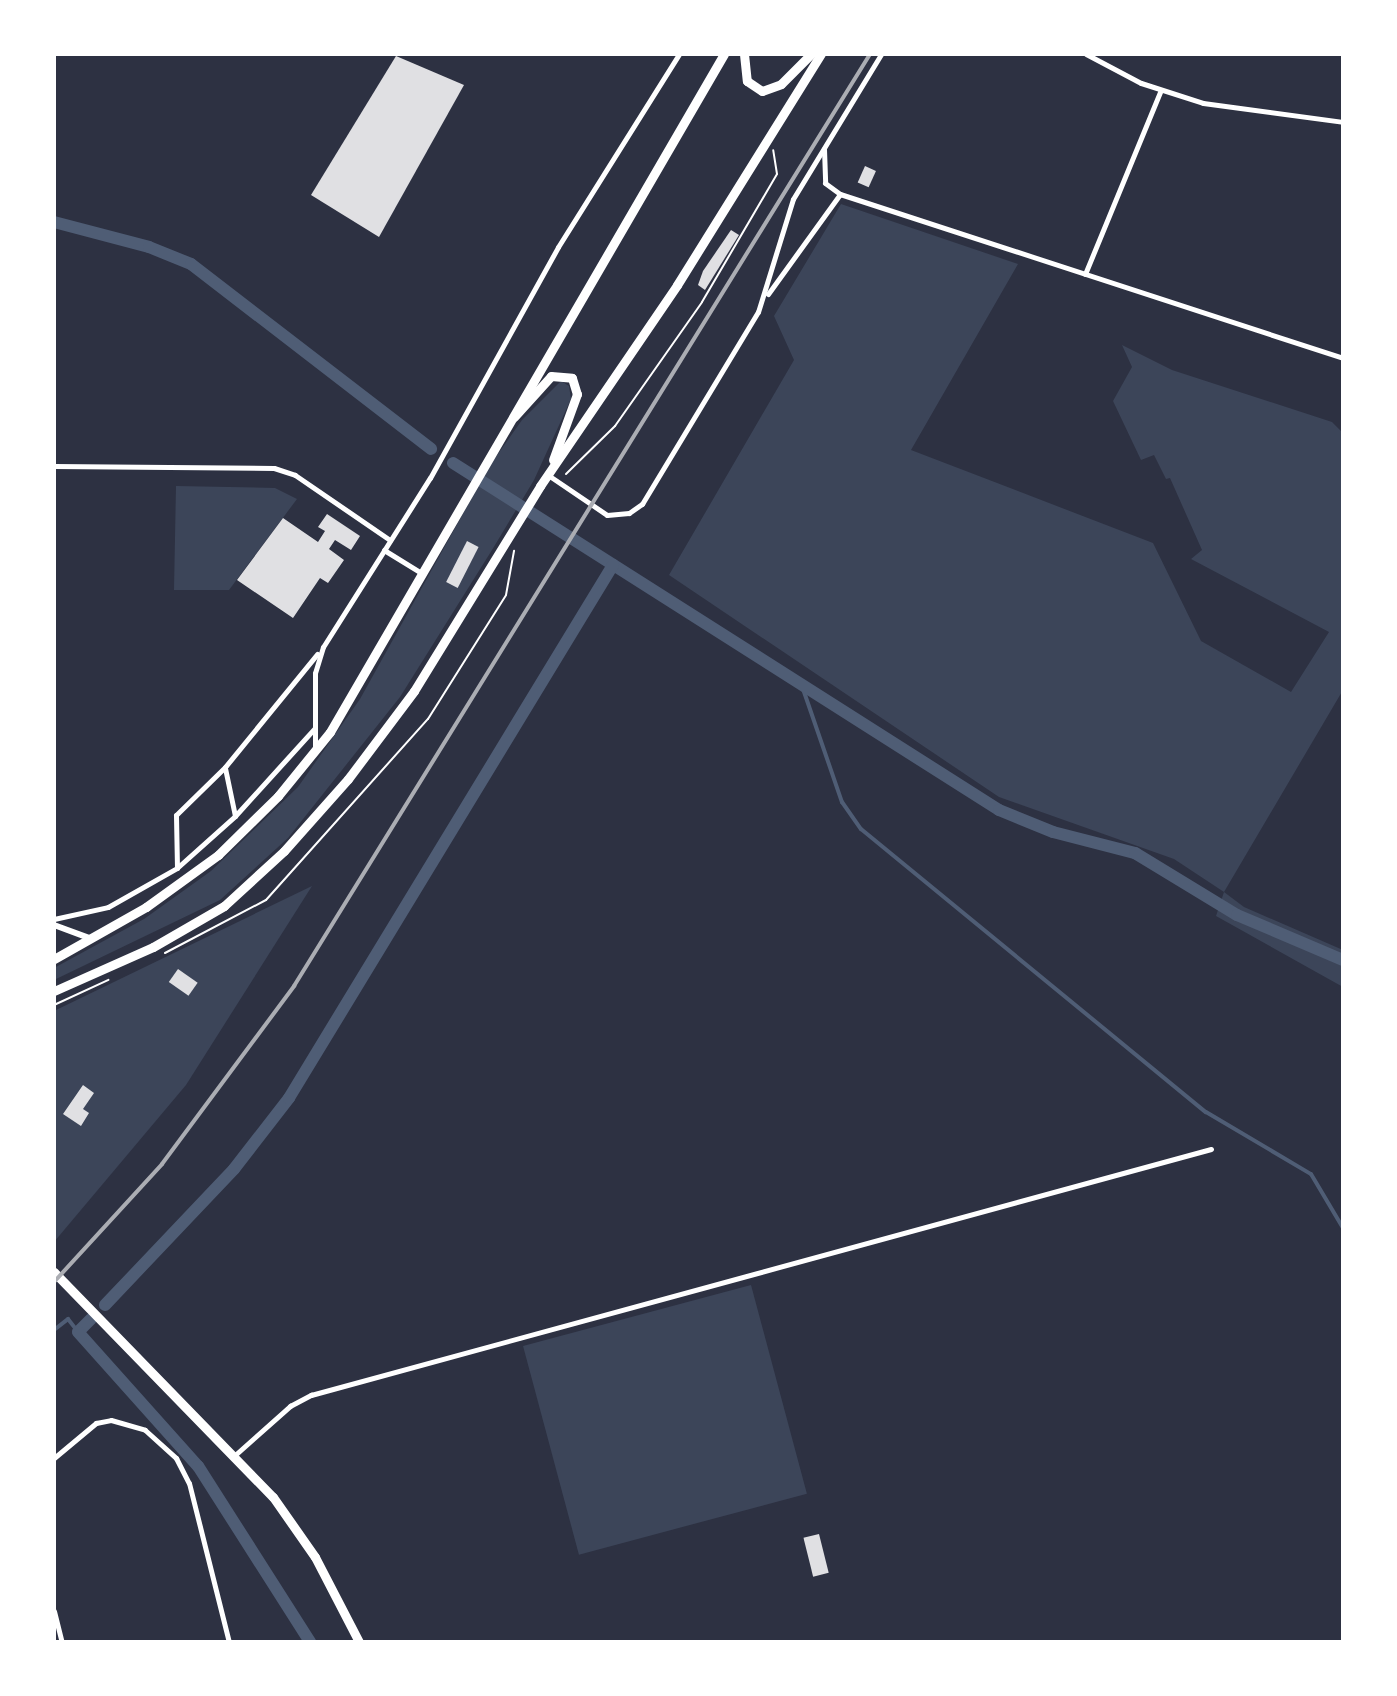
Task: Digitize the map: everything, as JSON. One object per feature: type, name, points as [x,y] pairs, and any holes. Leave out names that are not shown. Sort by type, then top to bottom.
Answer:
[{"type":"highway","points":[[54,959],[92,939],[218,855],[315,753],[365,679],[497,438],[724,54]]},
{"type":"highway","points":[[744,54],[747,81],[762,91],[781,84],[811,54]]},
{"type":"highway","points":[[54,991],[197,924],[284,851],[394,720],[514,537],[540,486],[552,478],[821,54]]},
{"type":"highway","points":[[497,438],[547,380],[563,373],[572,378],[577,394],[552,478]]},
{"type":"highway","points":[[54,1272],[235,1455],[302,1536],[359,1642]]},
{"type":"street","points":[[177,868],[176,815],[225,767],[323,647],[390,540],[562,241],[679,54]]},
{"type":"street","points":[[764,299],[788,213],[881,54]]},
{"type":"street","points":[[1086,54],[1161,90],[1229,109],[1343,122]]},
{"type":"street","points":[[1085,274],[1161,90]]},
{"type":"street","points":[[824,148],[825,183],[840,194],[1343,358]]},
{"type":"street","points":[[552,478],[607,515],[636,510],[764,299],[840,194]]},
{"type":"street","points":[[54,466],[285,470],[390,540]]},
{"type":"street","points":[[384,550],[423,574]]},
{"type":"street","points":[[315,753],[315,673],[323,647]]},
{"type":"street","points":[[54,922],[108,907],[177,868],[235,816],[315,728]]},
{"type":"street","points":[[225,767],[235,816]]},
{"type":"street","points":[[54,922],[92,939]]},
{"type":"street","points":[[235,1455],[290,1406],[311,1395],[1211,1149]]},
{"type":"street","points":[[54,1458],[107,1420],[145,1430],[183,1468],[229,1642]]},
{"type":"street","points":[[54,1611],[62,1642]]},
{"type":"path","points":[[552,478],[587,459],[609,434],[699,305],[777,174],[775,144]]},
{"type":"path","points":[[443,700],[508,590],[514,537]]},
{"type":"shaded area","points":[[841,204],[1018,264],[911,450],[1153,543],[1201,641],[1291,692],[1329,632],[1191,559],[1202,550],[1170,478],[1166,479],[1154,455],[1141,460],[1113,401],[1132,367],[1122,345],[1172,370],[1332,422],[1343,433],[1343,690],[1224,892],[1174,859],[999,797],[669,575],[794,360],[774,316]]},
{"type":"shaded area","points":[[561,381],[569,386],[571,399],[534,480],[400,697],[288,838],[220,900],[54,980],[54,968],[144,919],[211,871],[298,787],[360,699],[490,465],[522,420]]},
{"type":"shaded area","points":[[176,486],[275,488],[297,499],[229,590],[174,590]]},
{"type":"shaded area","points":[[312,886],[186,1085],[54,1242],[54,1011]]},
{"type":"shaded area","points":[[1224,892],[1244,907],[1343,950],[1343,987],[1216,916]]},
{"type":"shaded area","points":[[751,1285],[807,1494],[579,1555],[523,1346]]},
{"type":"building","points":[[396,56],[464,85],[379,237],[311,195]]},
{"type":"building","points":[[865,166],[876,171],[869,187],[858,182]]},
{"type":"building","points":[[731,230],[739,235],[705,290],[698,285],[703,271]]},
{"type":"building","points":[[327,514],[360,536],[351,550],[335,540],[329,549],[344,560],[328,583],[320,578],[293,618],[237,580],[283,518],[318,542],[325,531],[318,527]]},
{"type":"building","points":[[467,541],[479,547],[458,588],[446,582]]},
{"type":"building","points":[[178,969],[198,983],[188,996],[169,982]]},
{"type":"building","points":[[83,1085],[94,1093],[83,1109],[89,1113],[81,1126],[63,1114]]},
{"type":"building","points":[[819,1534],[829,1573],[813,1577],[803,1538]]},
{"type":"waterway","points":[[54,222],[149,247],[191,264],[431,449]]},
{"type":"waterway","points":[[453,463],[999,810],[1053,832],[1135,853],[1237,915],[1343,960]]},
{"type":"waterway","points":[[105,1305],[234,1169],[289,1098],[613,565]]},
{"type":"waterway","points":[[802,686],[842,802],[861,829],[1206,1112],[1311,1174],[1343,1228]]},
{"type":"waterway","points":[[54,1330],[68,1319],[78,1332]]},
{"type":"waterway","points":[[91,1319],[78,1332],[198,1466],[310,1642]]},
{"type":"railway","points":[[54,1282],[162,1164],[294,986],[870,54]]}]
